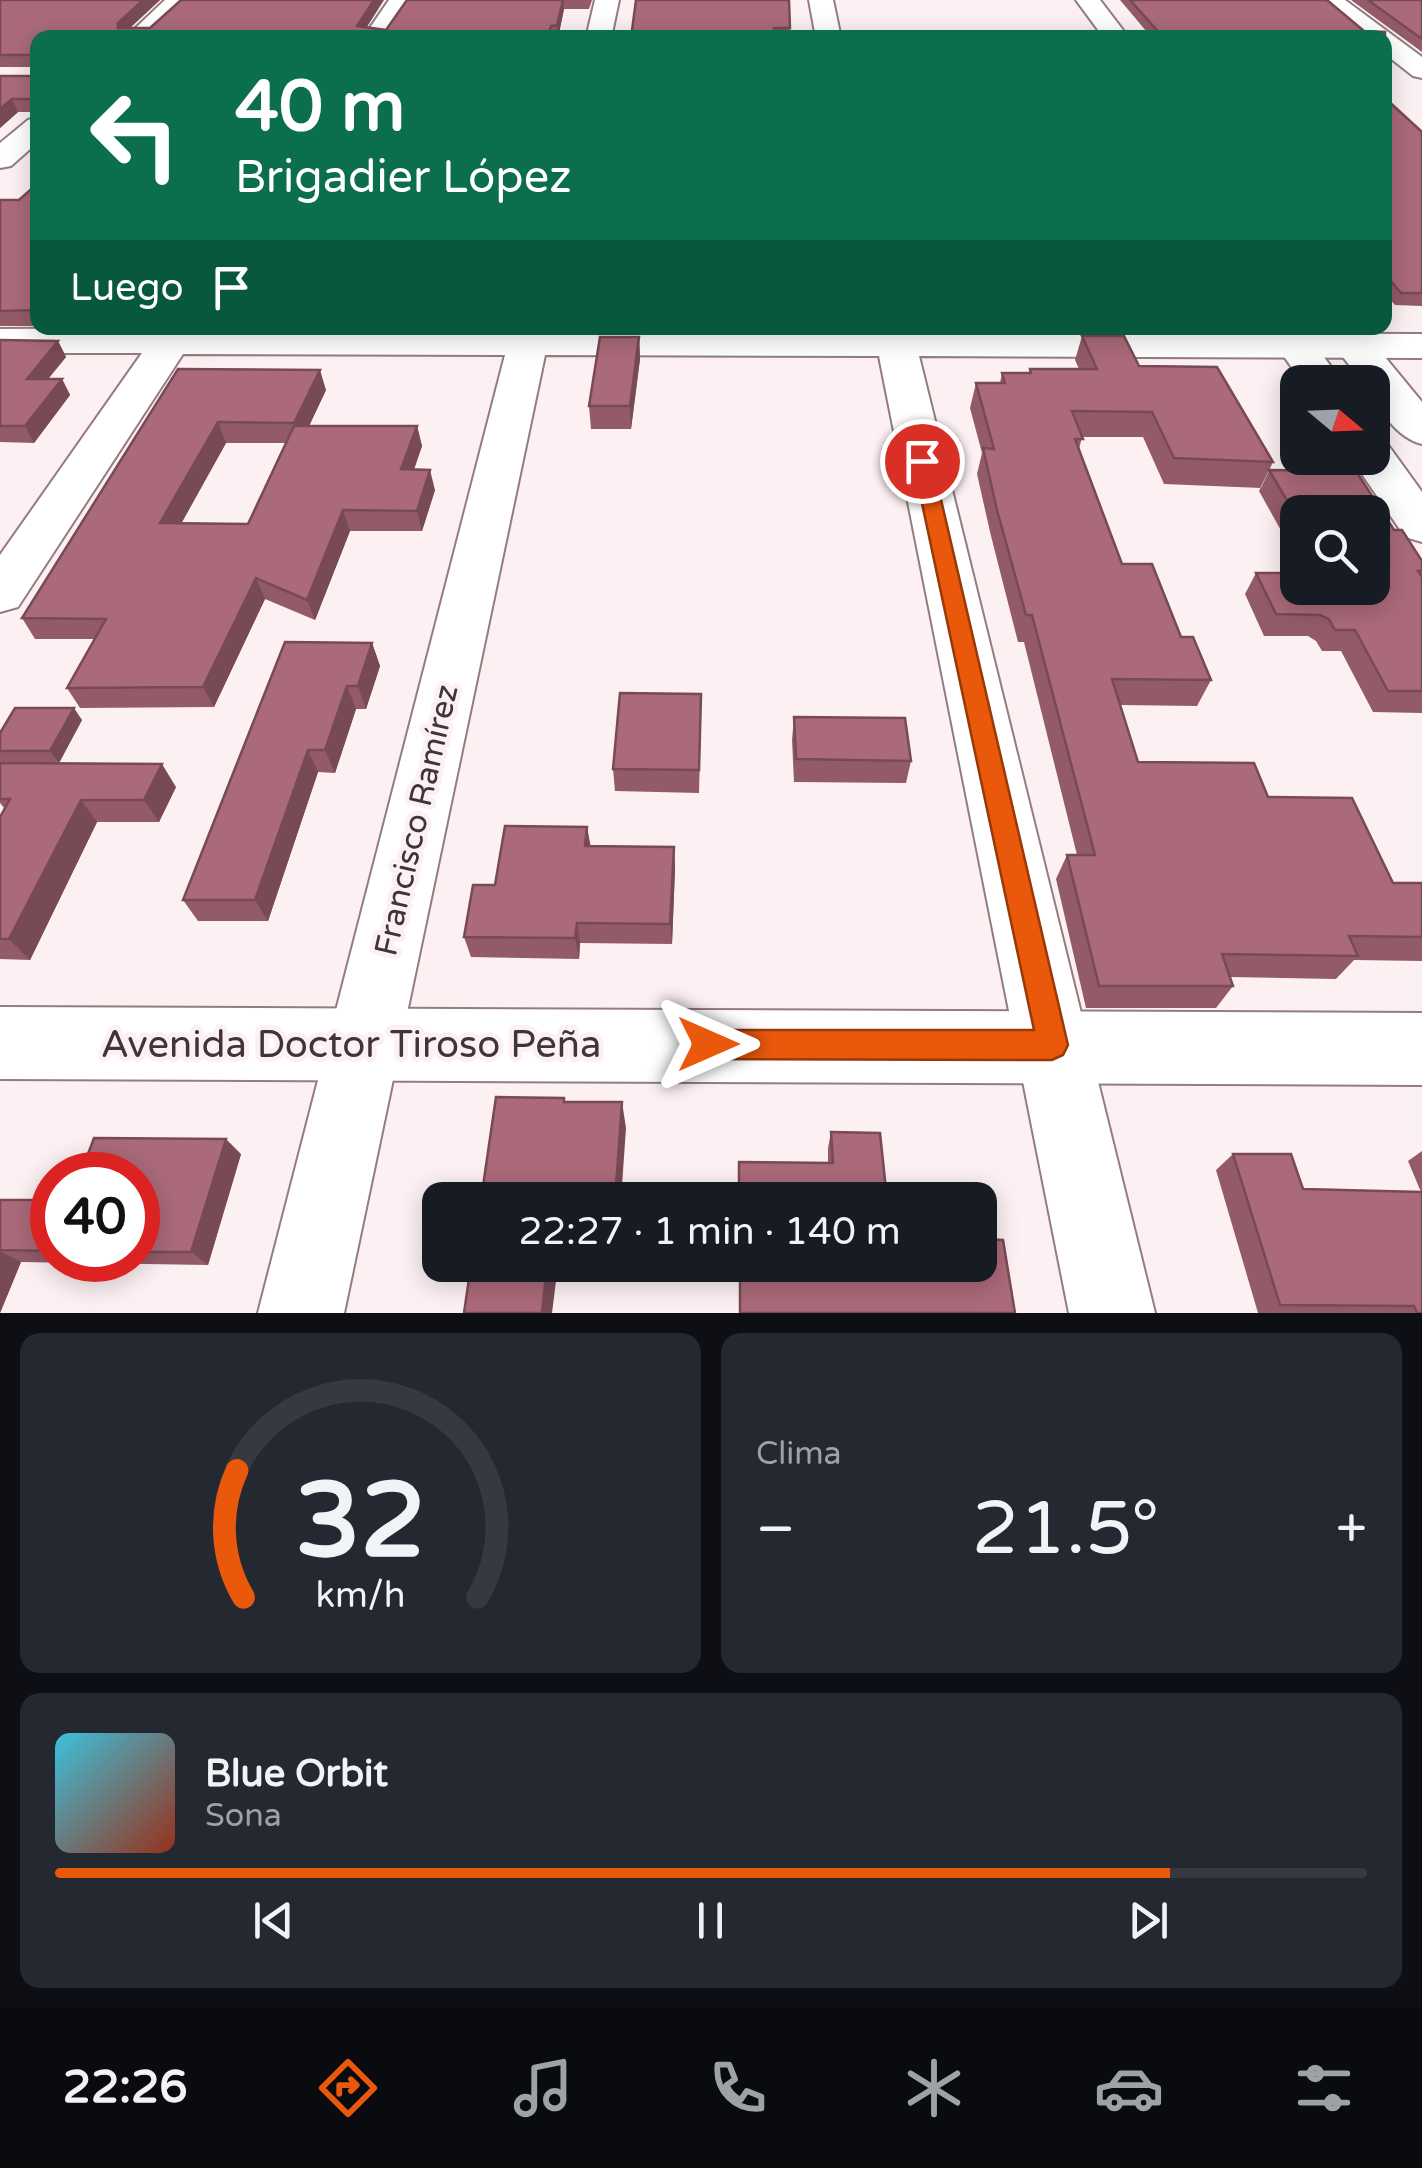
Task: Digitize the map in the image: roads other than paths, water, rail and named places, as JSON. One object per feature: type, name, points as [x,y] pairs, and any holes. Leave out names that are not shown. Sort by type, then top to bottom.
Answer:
[{"type":"street","points":[[145,30],[178,0]]},
{"type":"street","points":[[380,30],[400,0]]},
{"type":"street","points":[[600,30],[607,0]]},
{"type":"street","points":[[820,0],[827,30]]},
{"type":"street","points":[[1088,0],[1111,30]]},
{"type":"street","points":[[1330,0],[1369,30]]},
{"type":"street","points":[[1392,48],[1422,70]]},
{"type":"street","points":[[1392,80],[1422,80]]},
{"type":"street","points":[[0,159],[30,133]]},
{"type":"street","points":[[0,341],[150,335]]},
{"type":"street","points":[[0,594],[174,335]]},
{"type":"street","points":[[529,335],[1348,337],[1422,346]]},
{"type":"street","name":"Francisco Ramírez","points":[[301,1313],[529,335]]},
{"type":"street","points":[[895,336],[1112,1313]]},
{"type":"street","points":[[1290,337],[1310,365]]},
{"type":"street","points":[[1348,337],[1422,432]]},
{"type":"street","points":[[1386,475],[1422,526]]},
{"type":"street","name":"Avenida Doctor Tiroso Peña","points":[[0,1043],[1052,1045],[1422,1050]]}]
